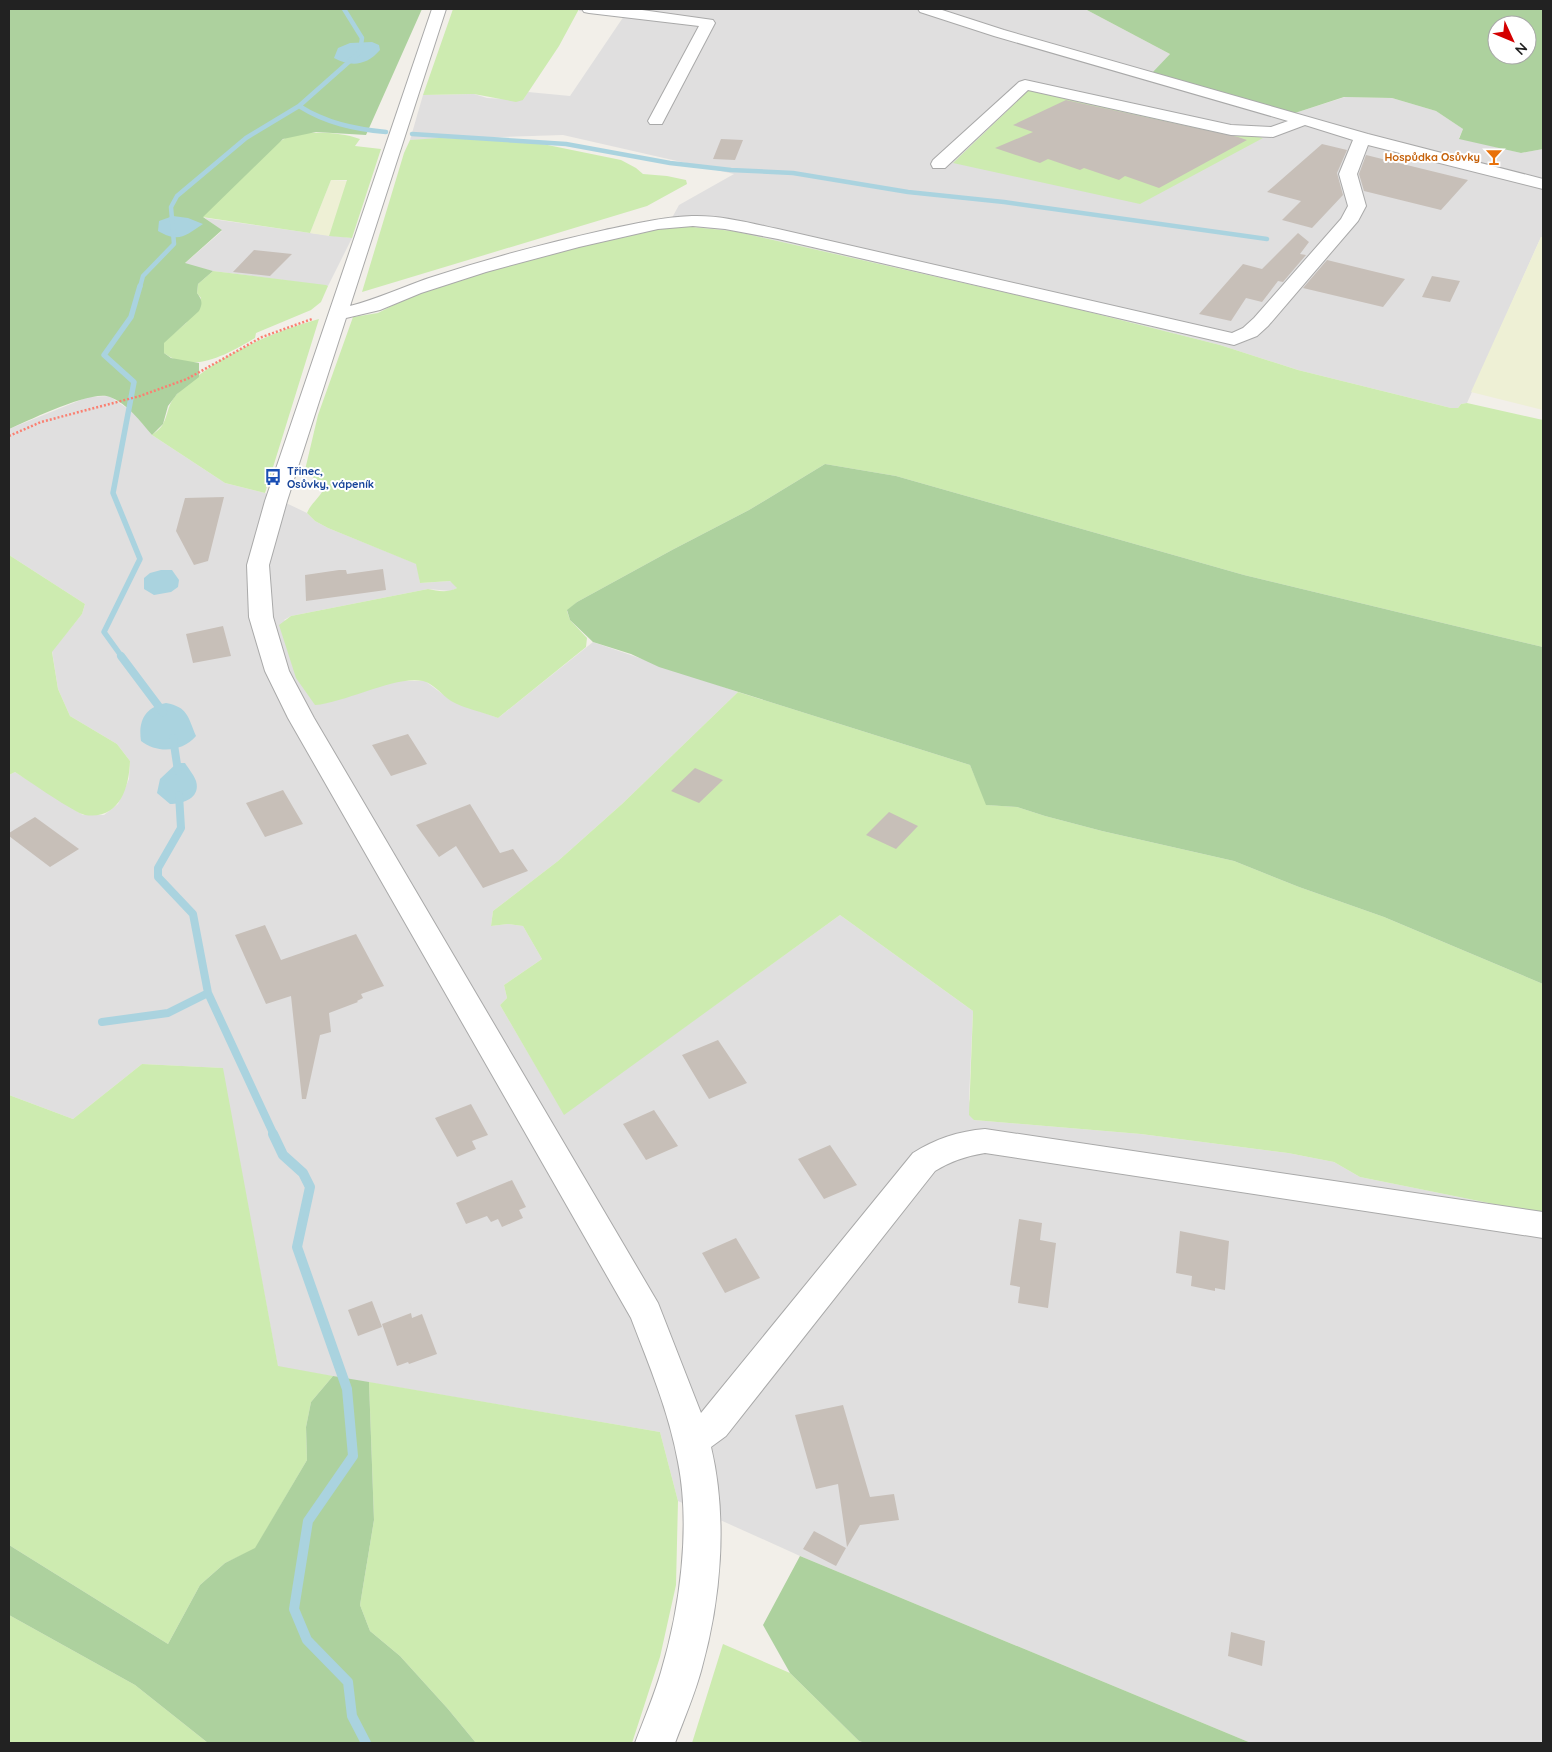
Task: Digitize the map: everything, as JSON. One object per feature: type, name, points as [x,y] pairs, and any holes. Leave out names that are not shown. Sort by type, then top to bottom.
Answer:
[{"type":"street","points":[[439,9],[276,501],[258,564],[261,616],[277,671],[316,744],[646,1313],[667,1366],[692,1440],[700,1494],[702,1532],[694,1616],[684,1662],[655,1743]]},
{"type":"street","points":[[589,9],[708,23],[656,121]]},
{"type":"street","points":[[925,9],[998,33],[1362,138],[1543,184]]},
{"type":"street","points":[[939,164],[1026,85],[1231,130],[1273,132],[1304,120]]},
{"type":"street","points":[[339,314],[373,306],[444,278],[568,244],[658,224],[693,221],[725,224],[778,234],[1234,339],[1250,332],[1261,322],[1349,221],[1357,206],[1348,174],[1362,138]]},
{"type":"street","points":[[692,1440],[713,1425],[924,1162],[942,1151],[966,1142],[985,1141],[1543,1225]]},
{"type":"path","points":[[9,436],[41,422],[140,396],[187,379],[262,337],[308,320],[339,314]]},
{"type":"shaded area","points":[[579,9],[1085,9],[1170,54],[1153,73],[1292,114],[1345,97],[1392,98],[1436,111],[1463,129],[1459,138],[1521,153],[1543,149],[1543,237],[1541,237],[1467,403],[1461,404],[1458,408],[1451,408],[1298,370],[1220,345],[1057,304],[733,231],[692,227],[667,227],[679,205],[734,174],[563,135],[410,140],[423,95],[474,94],[487,98],[523,100],[528,92],[570,96],[624,16],[579,11]]},
{"type":"shaded area","points":[[205,218],[352,238],[328,286],[213,271],[184,264],[222,231]]},
{"type":"shaded area","points":[[109,396],[134,413],[152,435],[225,483],[265,493],[307,513],[315,521],[328,528],[417,564],[420,583],[450,581],[456,585],[457,588],[451,591],[428,589],[291,616],[284,620],[400,681],[425,681],[452,701],[498,718],[593,642],[738,692],[622,804],[558,861],[493,911],[491,926],[508,924],[523,926],[542,959],[504,985],[507,998],[500,1005],[564,1114],[840,915],[973,1011],[969,1099],[974,1120],[1141,1134],[1288,1153],[1334,1162],[1360,1177],[1543,1214],[1543,1743],[1251,1743],[800,1556],[678,1501],[660,1432],[278,1367],[222,1068],[142,1064],[73,1119],[9,1095],[9,775],[15,772],[83,815],[104,815],[118,804],[129,779],[130,761],[117,744],[70,716],[58,689],[52,651],[82,614],[85,604],[9,555],[9,429],[88,397]]},
{"type":"green space","points":[[9,9],[422,9],[366,135],[316,132],[283,139],[203,217],[222,230],[185,263],[213,271],[198,284],[197,293],[201,302],[199,311],[164,343],[164,353],[171,358],[199,363],[199,377],[177,394],[168,406],[163,424],[152,435],[133,413],[122,404],[110,397],[101,396],[60,407],[9,429]]},
{"type":"green space","points":[[453,9],[579,9],[559,46],[523,100],[516,102],[474,94],[423,95]]},
{"type":"green space","points":[[1085,9],[1543,9],[1543,149],[1521,153],[1459,139],[1463,129],[1436,111],[1392,98],[1344,97],[1292,114],[1152,73],[1170,54]]},
{"type":"green space","points":[[1031,88],[1263,138],[1140,204],[953,163]]},
{"type":"green space","points":[[307,133],[347,135],[360,139],[355,146],[381,149],[352,238],[329,236],[347,180],[331,180],[310,233],[202,217],[279,142],[287,137]]},
{"type":"green space","points":[[439,138],[523,140],[621,160],[643,174],[686,180],[687,184],[647,206],[362,292],[404,153],[410,140]]},
{"type":"green space","points":[[331,180],[348,181],[329,236],[310,233]]},
{"type":"green space","points":[[667,227],[692,227],[733,231],[1057,304],[1220,345],[1298,370],[1451,408],[1458,408],[1461,404],[1467,403],[1543,420],[1543,647],[1244,575],[896,476],[825,464],[749,510],[577,602],[567,611],[570,620],[587,638],[586,647],[498,718],[456,704],[427,682],[412,680],[385,685],[328,703],[315,705],[296,678],[279,625],[291,616],[428,589],[446,591],[457,588],[450,581],[420,583],[416,564],[328,528],[315,521],[307,513],[322,492],[318,482],[305,470],[318,415],[353,317],[378,313],[421,291],[473,274],[619,235]]},
{"type":"green space","points":[[1541,237],[1543,237],[1543,410],[1471,392]]},
{"type":"green space","points":[[213,271],[328,286],[321,302],[311,310],[256,333],[255,338],[222,356],[198,362],[186,362],[175,359],[164,353],[164,342],[186,323],[201,298],[197,293],[198,284]]},
{"type":"green space","points":[[319,319],[265,493],[225,483],[152,435],[165,420],[174,397],[208,368],[244,347],[282,331]]},
{"type":"green space","points":[[825,464],[896,476],[1244,575],[1543,647],[1543,984],[1384,917],[1299,887],[1234,861],[1102,831],[1017,807],[986,805],[970,765],[659,667],[631,654],[593,642],[570,620],[567,610],[577,602],[749,510]]},
{"type":"green space","points":[[9,555],[85,604],[82,614],[52,652],[58,689],[70,716],[117,744],[130,761],[124,792],[114,807],[106,813],[85,815],[62,803],[15,772],[9,775]]},
{"type":"green space","points":[[738,692],[970,765],[987,805],[1017,807],[1102,831],[1234,861],[1299,887],[1384,917],[1543,984],[1543,1214],[1360,1177],[1334,1162],[1288,1153],[1141,1134],[974,1120],[969,1115],[973,1011],[840,915],[564,1115],[500,1005],[507,998],[504,985],[542,959],[523,926],[508,924],[491,926],[493,911],[558,861],[622,804]]},
{"type":"green space","points":[[142,1064],[223,1068],[278,1366],[333,1376],[311,1402],[306,1427],[307,1460],[255,1549],[225,1563],[200,1585],[168,1644],[9,1545],[9,1095],[73,1119]]},
{"type":"green space","points":[[333,1376],[369,1382],[374,1520],[360,1605],[370,1631],[400,1656],[476,1743],[208,1743],[135,1685],[9,1615],[9,1545],[168,1644],[200,1585],[225,1563],[255,1548],[307,1460],[306,1427],[311,1402]]},
{"type":"green space","points":[[369,1382],[660,1432],[678,1501],[676,1585],[660,1657],[632,1743],[476,1743],[400,1656],[370,1631],[360,1605],[374,1520]]},
{"type":"green space","points":[[800,1556],[1251,1743],[865,1743],[859,1741],[790,1673],[763,1625]]},
{"type":"green space","points":[[9,1615],[135,1685],[208,1743],[9,1743]]},
{"type":"green space","points":[[723,1644],[790,1673],[859,1741],[865,1743],[692,1743]]},
{"type":"water","points":[[372,42],[379,45],[380,50],[364,62],[352,64],[334,58],[338,48],[350,43]]},
{"type":"water","points":[[173,216],[188,218],[203,224],[182,237],[171,237],[158,231],[159,221]]},
{"type":"water","points":[[172,570],[179,580],[178,587],[171,592],[154,595],[144,589],[144,578],[150,573]]},
{"type":"water","points":[[166,703],[183,710],[189,718],[196,736],[177,748],[155,748],[141,741],[142,721],[144,716],[153,708]]},
{"type":"water","points":[[177,763],[185,763],[196,781],[197,787],[196,792],[190,799],[170,804],[157,793],[160,779]]},
{"type":"building","points":[[1066,100],[1247,140],[1159,188],[1125,176],[1119,180],[1084,168],[1080,170],[1048,159],[1040,163],[995,148],[1033,132],[1013,125]]},
{"type":"building","points":[[721,139],[743,140],[735,160],[713,159]]},
{"type":"building","points":[[1322,144],[1347,150],[1337,173],[1343,195],[1312,228],[1282,220],[1301,201],[1267,192]]},
{"type":"building","points":[[1366,155],[1468,180],[1441,210],[1364,191],[1359,174]]},
{"type":"building","points":[[1298,233],[1309,242],[1300,254],[1306,255],[1283,282],[1278,281],[1262,302],[1246,298],[1231,321],[1199,314],[1243,264],[1262,269]]},
{"type":"building","points":[[254,250],[292,254],[270,276],[233,272]]},
{"type":"building","points":[[1327,260],[1405,279],[1383,307],[1303,288]]},
{"type":"building","points":[[1432,276],[1460,281],[1450,302],[1422,297]]},
{"type":"building","points":[[224,497],[208,561],[194,565],[176,531],[185,498]]},
{"type":"building","points":[[383,569],[386,590],[306,601],[305,575],[339,570],[346,570],[347,574]]},
{"type":"building","points":[[223,626],[231,656],[193,663],[186,634]]},
{"type":"building","points":[[408,734],[427,764],[391,776],[372,745]]},
{"type":"building","points":[[695,768],[723,780],[699,803],[671,791]]},
{"type":"building","points":[[283,790],[303,824],[265,837],[246,803]]},
{"type":"building","points":[[470,804],[500,853],[513,849],[528,871],[483,888],[456,846],[439,857],[416,825]]},
{"type":"building","points":[[889,812],[918,826],[896,849],[866,835]]},
{"type":"building","points":[[35,817],[79,849],[50,867],[9,836],[9,833]]},
{"type":"building","points":[[265,925],[281,960],[356,934],[384,986],[361,994],[363,998],[358,1002],[329,1013],[331,1032],[320,1035],[306,1099],[302,1099],[291,996],[266,1004],[235,935]]},
{"type":"building","points":[[718,1040],[747,1083],[709,1099],[682,1055]]},
{"type":"building","points":[[471,1104],[488,1135],[472,1141],[476,1149],[457,1157],[435,1118]]},
{"type":"building","points":[[654,1110],[678,1146],[646,1160],[623,1124]]},
{"type":"building","points":[[830,1145],[857,1185],[824,1199],[798,1159]]},
{"type":"building","points":[[512,1180],[526,1207],[519,1210],[523,1218],[502,1227],[498,1219],[491,1222],[487,1216],[466,1224],[456,1203]]},
{"type":"building","points":[[1019,1219],[1042,1223],[1040,1240],[1056,1243],[1048,1308],[1018,1303],[1020,1287],[1010,1285]]},
{"type":"building","points":[[1180,1231],[1229,1241],[1225,1290],[1215,1288],[1215,1291],[1191,1286],[1192,1276],[1176,1273]]},
{"type":"building","points":[[736,1238],[760,1278],[725,1293],[702,1253]]},
{"type":"building","points":[[372,1301],[382,1327],[358,1336],[348,1310]]},
{"type":"building","points":[[411,1313],[412,1318],[422,1314],[437,1354],[409,1364],[408,1362],[397,1366],[382,1324]]},
{"type":"building","points":[[843,1405],[870,1497],[894,1494],[899,1520],[860,1525],[847,1547],[838,1484],[816,1489],[795,1415]]},
{"type":"building","points":[[814,1531],[846,1548],[836,1566],[803,1549]]},
{"type":"building","points":[[1231,1632],[1265,1641],[1262,1666],[1228,1656]]},
{"type":"waterway","points":[[299,106],[360,52],[362,38],[344,9]]},
{"type":"waterway","points":[[140,287],[143,276],[174,244],[171,207],[177,196],[246,138],[299,106]]},
{"type":"waterway","points":[[299,106],[330,121],[386,132]]},
{"type":"waterway","points":[[412,134],[566,144],[670,163],[731,170],[793,173],[908,192],[1004,202],[1267,239]]},
{"type":"waterway","points":[[122,657],[104,632],[140,559],[113,493],[134,382],[104,355],[131,317],[140,286]]},
{"type":"waterway","points":[[121,656],[163,712]]},
{"type":"waterway","points":[[173,738],[178,771]]},
{"type":"waterway","points":[[179,795],[181,828],[158,868],[158,877],[193,914],[208,993]]},
{"type":"waterway","points":[[102,1022],[168,1013],[208,993]]},
{"type":"waterway","points":[[208,993],[274,1135]]},
{"type":"waterway","points":[[273,1134],[283,1155],[303,1173],[310,1187],[297,1247],[347,1389],[353,1456],[308,1521],[294,1609],[307,1640],[348,1682],[352,1716],[366,1743]]},
{"type":"place","name":"Hospůdka Osůvky","points":[[1494,157]]},
{"type":"place","name":"Třinec, Osůvky, vápeník","points":[[273,477]]}]
